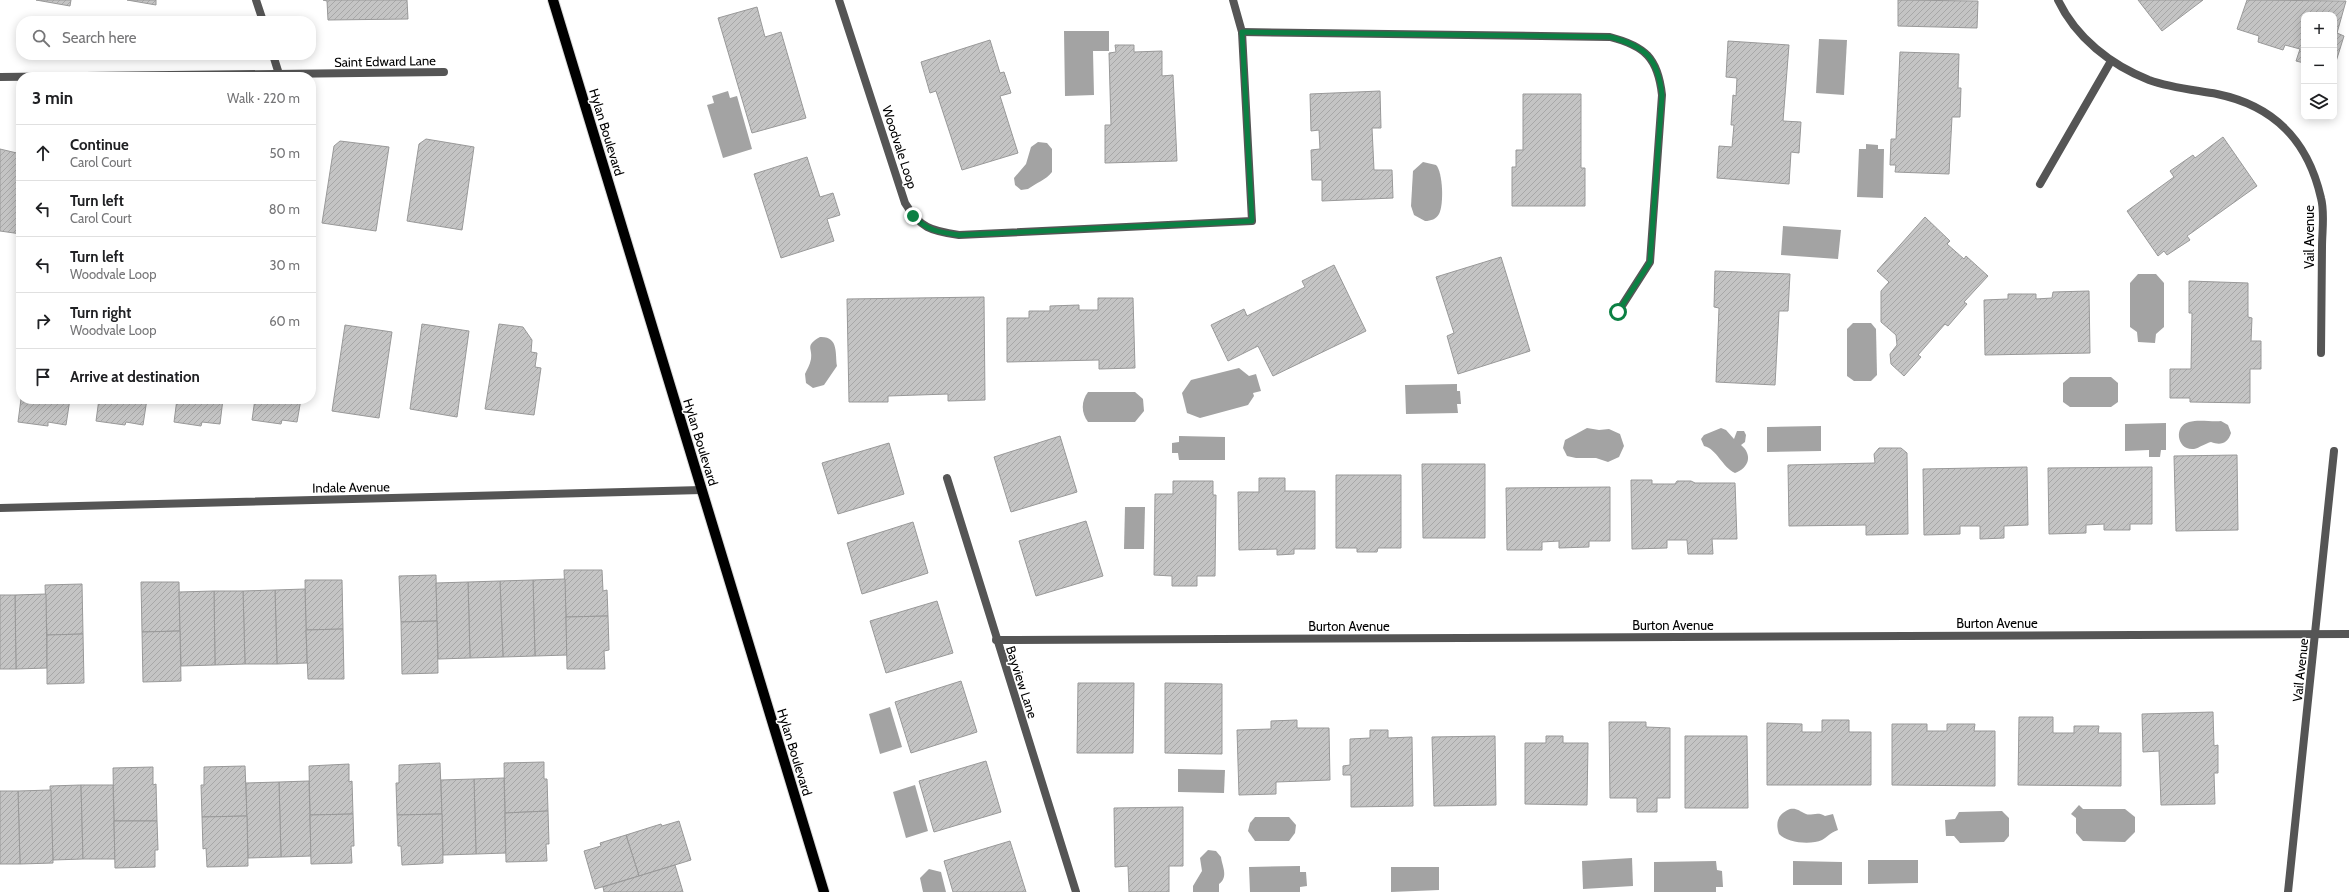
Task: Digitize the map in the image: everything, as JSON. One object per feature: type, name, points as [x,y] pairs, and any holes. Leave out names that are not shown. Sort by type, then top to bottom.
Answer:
[{"type":"main road","name":"Hylan Boulevard","points":[[553,0],[824,892]]},
{"type":"street","points":[[256,0],[261,16]]},
{"type":"street","name":"Woodvale Loop","points":[[839,0],[905,203],[913,216],[924,227],[959,235],[1252,221],[1242,32],[1233,0]]},
{"type":"street","name":"Vail Avenue","points":[[2058,0],[2062,9],[2090,43],[2111,61],[2150,80],[2247,102],[2274,117],[2298,142],[2313,168],[2322,200],[2321,353]]},
{"type":"street","points":[[1242,32],[1610,37],[1631,42],[1648,54],[1660,74],[1662,95],[1650,262],[1618,312]]},
{"type":"street","points":[[275,60],[278,72]]},
{"type":"street","points":[[2040,184],[2111,61]]},
{"type":"street","name":"Saint Edward Lane","points":[[316,74],[444,72]]},
{"type":"street","name":"Saint Edward Lane","points":[[0,77],[16,77]]},
{"type":"street","name":"Vail Avenue","points":[[2288,892],[2334,451]]},
{"type":"street","name":"Bayview Lane","points":[[947,478],[996,640],[1076,892]]},
{"type":"street","name":"Indale Avenue","points":[[0,508],[702,490]]},
{"type":"street","name":"Burton Avenue","points":[[996,640],[2349,634]]},
{"type":"shaded area","points":[[1064,31],[1109,31],[1109,51],[1093,51],[1094,95],[1065,96]]},
{"type":"shaded area","points":[[1819,39],[1847,40],[1844,95],[1816,93]]},
{"type":"shaded area","points":[[728,91],[730,98],[737,96],[752,149],[723,158],[707,105],[714,103],[712,96]]},
{"type":"shaded area","points":[[1038,142],[1047,143],[1052,149],[1052,172],[1050,175],[1028,189],[1021,190],[1015,185],[1014,178],[1026,164],[1031,147]]},
{"type":"shaded area","points":[[1866,144],[1878,145],[1878,149],[1884,149],[1883,198],[1857,197],[1859,149],[1866,149]]},
{"type":"shaded area","points":[[1423,162],[1436,165],[1440,174],[1442,189],[1441,210],[1438,216],[1427,221],[1414,215],[1411,206],[1413,171]]},
{"type":"shaded area","points":[[1783,226],[1841,230],[1838,259],[1781,255]]},
{"type":"shaded area","points":[[2138,274],[2156,274],[2164,283],[2164,327],[2156,334],[2155,343],[2138,342],[2137,332],[2130,327],[2130,283]]},
{"type":"shaded area","points":[[1853,323],[1871,323],[1876,329],[1877,375],[1871,381],[1854,381],[1847,376],[1847,329]]},
{"type":"shaded area","points":[[820,337],[826,337],[833,343],[836,351],[837,366],[824,385],[813,388],[806,383],[805,374],[811,359],[810,347],[815,340]]},
{"type":"shaded area","points":[[1239,368],[1249,376],[1256,374],[1261,391],[1253,393],[1254,396],[1248,405],[1200,418],[1187,413],[1182,393],[1191,380]]},
{"type":"shaded area","points":[[2070,377],[2111,377],[2118,383],[2118,402],[2111,407],[2070,407],[2063,402],[2063,383]]},
{"type":"shaded area","points":[[1457,384],[1457,391],[1460,391],[1461,404],[1457,404],[1458,413],[1406,414],[1405,385]]},
{"type":"shaded area","points":[[1088,392],[1135,392],[1143,399],[1144,411],[1135,422],[1088,422],[1084,415],[1083,403]]},
{"type":"shaded area","points":[[2197,421],[2221,421],[2228,425],[2231,433],[2224,443],[2218,444],[2211,442],[2194,449],[2188,449],[2179,438],[2179,433],[2184,424]]},
{"type":"shaded area","points":[[2166,423],[2166,450],[2161,450],[2160,457],[2149,457],[2149,450],[2125,451],[2125,424]]},
{"type":"shaded area","points":[[1821,426],[1821,451],[1767,452],[1767,427]]},
{"type":"shaded area","points":[[1587,428],[1599,430],[1609,429],[1620,434],[1624,446],[1619,457],[1608,462],[1596,458],[1576,458],[1567,456],[1563,448],[1565,440]]},
{"type":"shaded area","points":[[1721,428],[1726,430],[1734,439],[1737,431],[1744,431],[1746,435],[1745,442],[1741,445],[1747,453],[1748,461],[1744,468],[1735,473],[1726,467],[1716,454],[1704,446],[1701,439],[1704,435]]},
{"type":"shaded area","points":[[1179,436],[1225,437],[1225,460],[1179,460],[1178,453],[1172,453],[1172,443],[1179,442]]},
{"type":"shaded area","points":[[1125,507],[1145,507],[1144,549],[1124,549]]},
{"type":"shaded area","points":[[890,707],[902,747],[880,754],[869,714]]},
{"type":"shaded area","points":[[1178,769],[1225,770],[1224,793],[1178,792]]},
{"type":"shaded area","points":[[915,785],[928,831],[906,838],[893,792]]},
{"type":"shaded area","points":[[2079,805],[2083,809],[2125,809],[2135,817],[2135,832],[2125,842],[2083,841],[2076,833],[2076,818],[2071,814]]},
{"type":"shaded area","points":[[1790,809],[1796,809],[1806,814],[1820,814],[1825,816],[1833,814],[1838,830],[1817,842],[1799,842],[1783,837],[1779,834],[1777,826],[1778,819],[1783,813]]},
{"type":"shaded area","points":[[2002,811],[2009,818],[2009,836],[2004,842],[1960,843],[1954,836],[1946,836],[1945,820],[1955,819],[1959,812]]},
{"type":"shaded area","points":[[1255,817],[1289,817],[1296,825],[1295,833],[1289,841],[1255,841],[1248,831],[1250,823]]},
{"type":"shaded area","points":[[1208,850],[1216,851],[1221,857],[1224,878],[1219,884],[1219,892],[1193,892],[1193,886],[1202,871],[1200,858]]},
{"type":"shaded area","points":[[1632,858],[1633,886],[1583,889],[1582,861]]},
{"type":"shaded area","points":[[1868,860],[1918,860],[1918,883],[1868,884]]},
{"type":"shaded area","points":[[1716,861],[1717,870],[1722,871],[1723,887],[1716,887],[1716,892],[1654,892],[1654,862]]},
{"type":"shaded area","points":[[1793,861],[1842,862],[1842,885],[1793,885]]},
{"type":"shaded area","points":[[1300,866],[1300,872],[1306,872],[1307,886],[1300,887],[1300,892],[1250,892],[1249,867]]},
{"type":"shaded area","points":[[1391,867],[1439,867],[1439,890],[1391,892]]},
{"type":"shaded area","points":[[929,869],[941,872],[946,892],[923,892],[920,878]]},
{"type":"building","points":[[36,0],[71,0],[70,6]]},
{"type":"building","points":[[127,0],[156,0],[156,5]]},
{"type":"building","points":[[323,0],[407,0],[408,19],[328,20],[327,1]]},
{"type":"building","points":[[1898,0],[1978,1],[1977,28],[1898,26]]},
{"type":"building","points":[[2138,0],[2203,0],[2162,31]]},
{"type":"building","points":[[2247,0],[2346,1],[2337,33],[2337,12],[2301,12],[2301,62],[2296,61],[2300,49],[2285,45],[2283,50],[2258,42],[2259,36],[2237,29]]},
{"type":"building","points":[[757,7],[765,37],[781,32],[806,118],[752,133],[718,18]]},
{"type":"building","points":[[2337,33],[2344,36],[2337,58]]},
{"type":"building","points":[[990,40],[1000,73],[1004,72],[1011,93],[1000,96],[1018,153],[962,170],[936,91],[930,93],[921,62]]},
{"type":"building","points":[[1728,41],[1789,45],[1783,121],[1801,122],[1799,153],[1791,152],[1789,184],[1717,178],[1719,146],[1732,147],[1734,125],[1731,125],[1733,95],[1736,96],[1737,78],[1726,77]]},
{"type":"building","points":[[1115,45],[1134,45],[1134,52],[1162,51],[1162,76],[1173,75],[1177,161],[1105,163],[1105,125],[1111,125],[1109,53],[1116,52]]},
{"type":"building","points":[[1900,52],[1959,54],[1958,88],[1961,88],[1960,117],[1952,117],[1949,174],[1895,172],[1896,165],[1890,165],[1891,139],[1896,139]]},
{"type":"building","points":[[1380,91],[1381,128],[1372,128],[1374,170],[1392,170],[1393,198],[1322,201],[1322,180],[1312,180],[1311,150],[1320,149],[1319,130],[1311,131],[1310,94]]},
{"type":"building","points":[[1523,94],[1581,94],[1581,168],[1585,168],[1585,206],[1512,206],[1512,167],[1516,167],[1516,150],[1523,150]]},
{"type":"building","points":[[2223,137],[2257,186],[2187,236],[2190,240],[2167,255],[2164,251],[2158,256],[2127,211],[2174,177],[2170,171],[2193,155],[2195,158]]},
{"type":"building","points":[[426,139],[474,147],[462,230],[407,221],[419,144]]},
{"type":"building","points":[[340,141],[389,147],[376,231],[322,223],[334,146]]},
{"type":"building","points":[[0,149],[16,153],[16,233],[0,231]]},
{"type":"building","points":[[807,157],[820,197],[833,193],[840,215],[827,219],[834,241],[781,258],[754,174]]},
{"type":"building","points":[[1925,217],[1950,241],[1947,244],[1964,259],[1966,256],[1988,276],[1964,302],[1967,304],[1948,326],[1945,324],[1918,355],[1921,357],[1904,376],[1891,364],[1890,354],[1897,345],[1896,335],[1881,322],[1881,291],[1889,282],[1877,271]]},
{"type":"building","points":[[1501,257],[1530,351],[1458,374],[1447,336],[1454,333],[1436,277]]},
{"type":"building","points":[[1334,265],[1366,331],[1273,376],[1258,346],[1228,361],[1211,325],[1244,309],[1247,316],[1305,287],[1302,281]]},
{"type":"building","points":[[1715,271],[1790,274],[1788,311],[1779,311],[1775,385],[1716,382],[1719,308],[1714,307]]},
{"type":"building","points":[[2189,281],[2248,283],[2248,317],[2252,318],[2251,341],[2261,341],[2261,369],[2250,369],[2250,403],[2190,402],[2190,398],[2170,398],[2170,369],[2191,369],[2192,313],[2189,313]]},
{"type":"building","points":[[2089,291],[2090,353],[1985,355],[1984,300],[2008,299],[2008,294],[2036,294],[2036,299],[2052,298],[2053,292]]},
{"type":"building","points":[[984,297],[985,400],[948,401],[948,394],[888,396],[888,402],[849,402],[847,299]]},
{"type":"building","points":[[1098,298],[1133,298],[1135,368],[1099,369],[1099,360],[1007,362],[1007,318],[1029,318],[1029,311],[1050,311],[1050,306],[1079,305],[1079,310],[1098,310]]},
{"type":"building","points":[[422,324],[469,331],[457,417],[410,409]]},
{"type":"building","points":[[499,324],[523,327],[532,340],[531,352],[537,353],[535,367],[541,368],[534,415],[485,409]]},
{"type":"building","points":[[345,325],[392,332],[379,418],[332,411]]},
{"type":"building","points":[[20,404],[69,404],[66,425],[48,422],[48,426],[18,422]]},
{"type":"building","points":[[98,404],[146,404],[143,425],[126,422],[125,425],[96,421]]},
{"type":"building","points":[[176,404],[222,404],[220,424],[202,422],[201,426],[174,422]]},
{"type":"building","points":[[254,404],[300,404],[297,422],[282,420],[281,424],[252,420]]},
{"type":"building","points":[[1060,436],[1077,492],[1011,512],[994,457]]},
{"type":"building","points":[[889,443],[904,494],[838,514],[822,463]]},
{"type":"building","points":[[1879,448],[1901,448],[1907,453],[1908,534],[1866,535],[1866,525],[1789,526],[1788,465],[1875,463],[1874,454]]},
{"type":"building","points":[[2237,455],[2238,530],[2176,531],[2174,456]]},
{"type":"building","points":[[1422,464],[1485,464],[1485,538],[1423,538]]},
{"type":"building","points":[[2027,467],[2028,525],[2004,526],[2004,538],[1980,539],[1980,526],[1960,526],[1960,534],[1924,535],[1923,469]]},
{"type":"building","points":[[2152,467],[2152,524],[2130,524],[2130,530],[2104,530],[2104,524],[2086,525],[2086,533],[2049,534],[2048,468]]},
{"type":"building","points":[[1336,475],[1401,475],[1401,548],[1378,548],[1377,552],[1357,552],[1357,548],[1336,548]]},
{"type":"building","points":[[1259,478],[1285,478],[1285,491],[1315,491],[1315,549],[1294,549],[1294,554],[1277,555],[1277,549],[1239,550],[1238,492],[1259,492]]},
{"type":"building","points":[[1631,480],[1652,480],[1652,484],[1675,484],[1677,481],[1691,481],[1695,483],[1735,483],[1737,539],[1712,539],[1713,554],[1688,554],[1687,540],[1667,540],[1667,548],[1632,549]]},
{"type":"building","points":[[1173,481],[1213,481],[1213,495],[1216,495],[1215,576],[1197,576],[1197,586],[1172,586],[1172,576],[1154,575],[1155,494],[1173,494]]},
{"type":"building","points":[[1610,487],[1610,541],[1589,541],[1589,547],[1559,548],[1559,541],[1542,542],[1542,550],[1507,550],[1506,488]]},
{"type":"building","points":[[1086,521],[1103,576],[1036,596],[1019,541]]},
{"type":"building","points":[[913,522],[928,573],[862,594],[847,543]]},
{"type":"building","points":[[564,570],[602,570],[603,591],[607,590],[608,616],[566,617]]},
{"type":"building","points":[[436,575],[437,621],[401,622],[399,576]]},
{"type":"building","points":[[565,579],[567,655],[535,656],[533,580]]},
{"type":"building","points":[[305,580],[342,580],[343,629],[306,630]]},
{"type":"building","points":[[533,580],[535,656],[503,657],[500,581]]},
{"type":"building","points":[[500,581],[503,657],[470,658],[468,582]]},
{"type":"building","points":[[141,582],[179,582],[180,631],[142,632]]},
{"type":"building","points":[[468,582],[470,658],[438,659],[436,583]]},
{"type":"building","points":[[82,584],[83,634],[47,635],[45,585]]},
{"type":"building","points":[[305,589],[307,663],[277,664],[275,590]]},
{"type":"building","points":[[275,590],[277,664],[245,664],[243,591]]},
{"type":"building","points":[[214,591],[243,591],[245,664],[215,665]]},
{"type":"building","points":[[214,591],[215,665],[181,666],[179,592]]},
{"type":"building","points":[[46,594],[47,668],[16,669],[15,595]]},
{"type":"building","points":[[0,595],[15,595],[16,669],[0,669]]},
{"type":"building","points":[[937,601],[953,653],[886,673],[870,621]]},
{"type":"building","points":[[608,616],[609,650],[604,651],[605,669],[567,669],[566,617]]},
{"type":"building","points":[[437,621],[438,673],[402,674],[401,622]]},
{"type":"building","points":[[343,629],[344,679],[308,679],[306,630]]},
{"type":"building","points":[[180,631],[181,681],[143,682],[142,632]]},
{"type":"building","points":[[83,634],[84,683],[47,684],[47,635]]},
{"type":"building","points":[[961,681],[977,732],[911,753],[895,702]]},
{"type":"building","points":[[1078,683],[1134,683],[1133,753],[1077,753]]},
{"type":"building","points":[[1165,683],[1222,684],[1222,754],[1165,753]]},
{"type":"building","points":[[2213,712],[2214,746],[2218,745],[2218,773],[2214,773],[2215,804],[2161,805],[2159,751],[2143,752],[2142,714]]},
{"type":"building","points":[[2019,717],[2053,717],[2053,733],[2074,733],[2074,726],[2099,726],[2098,733],[2121,733],[2121,786],[2018,785]]},
{"type":"building","points":[[1297,720],[1297,728],[1329,728],[1330,780],[1276,782],[1276,794],[1239,795],[1237,730],[1271,729],[1271,721]]},
{"type":"building","points":[[1822,720],[1849,720],[1849,732],[1871,732],[1871,785],[1767,785],[1767,723],[1802,724],[1802,732],[1822,732]]},
{"type":"building","points":[[1609,722],[1646,722],[1646,727],[1670,728],[1670,798],[1657,798],[1657,812],[1637,812],[1637,798],[1610,798]]},
{"type":"building","points":[[1892,724],[1927,724],[1927,731],[1947,731],[1947,724],[1975,724],[1974,731],[1995,731],[1995,786],[1892,785]]},
{"type":"building","points":[[1370,730],[1388,730],[1388,738],[1412,737],[1413,806],[1351,807],[1351,775],[1343,775],[1343,766],[1350,765],[1350,739],[1370,738]]},
{"type":"building","points":[[1495,736],[1496,805],[1434,806],[1432,737]]},
{"type":"building","points":[[1546,736],[1563,736],[1563,743],[1588,743],[1587,805],[1525,804],[1525,743],[1546,743]]},
{"type":"building","points":[[1685,736],[1747,736],[1748,808],[1685,808]]},
{"type":"building","points":[[986,761],[1001,812],[934,832],[919,781]]},
{"type":"building","points":[[544,762],[544,779],[547,779],[548,811],[505,813],[504,763]]},
{"type":"building","points":[[440,763],[442,814],[397,815],[396,783],[399,783],[399,765]]},
{"type":"building","points":[[349,764],[349,782],[352,781],[353,814],[310,815],[309,766]]},
{"type":"building","points":[[245,766],[247,816],[202,817],[201,785],[204,785],[204,767]]},
{"type":"building","points":[[153,767],[153,785],[156,784],[157,821],[114,821],[113,768]]},
{"type":"building","points":[[504,778],[506,853],[476,854],[474,779]]},
{"type":"building","points":[[474,779],[476,854],[443,855],[441,780]]},
{"type":"building","points":[[309,781],[311,856],[281,857],[279,782]]},
{"type":"building","points":[[279,782],[281,857],[248,858],[246,783]]},
{"type":"building","points":[[81,785],[83,859],[53,860],[50,786]]},
{"type":"building","points":[[81,785],[113,785],[115,859],[83,859]]},
{"type":"building","points":[[51,790],[53,863],[20,864],[18,791]]},
{"type":"building","points":[[0,791],[18,791],[20,864],[0,864]]},
{"type":"building","points":[[1183,807],[1183,866],[1169,866],[1169,892],[1129,892],[1128,866],[1115,867],[1114,808]]},
{"type":"building","points":[[548,811],[549,844],[546,844],[547,861],[506,862],[505,813]]},
{"type":"building","points":[[353,814],[354,846],[351,846],[352,863],[311,864],[310,815]]},
{"type":"building","points":[[442,814],[443,863],[402,865],[401,846],[398,846],[397,815]]},
{"type":"building","points":[[247,816],[248,866],[207,867],[206,848],[203,849],[202,817]]},
{"type":"building","points":[[114,821],[157,821],[158,850],[155,850],[155,867],[115,868]]},
{"type":"building","points":[[679,821],[691,860],[639,876],[626,835],[661,824],[662,826]]},
{"type":"building","points":[[626,835],[639,876],[595,889],[584,851],[601,846],[600,843]]},
{"type":"building","points":[[1010,841],[1026,892],[953,892],[944,861]]},
{"type":"building","points":[[675,865],[683,892],[604,892],[603,887]]},
{"type":"route","points":[[913,216],[924,227],[959,235],[1252,221],[1242,32],[1610,37],[1631,42],[1648,54],[1660,74],[1662,95],[1650,262],[1618,312]]}]
